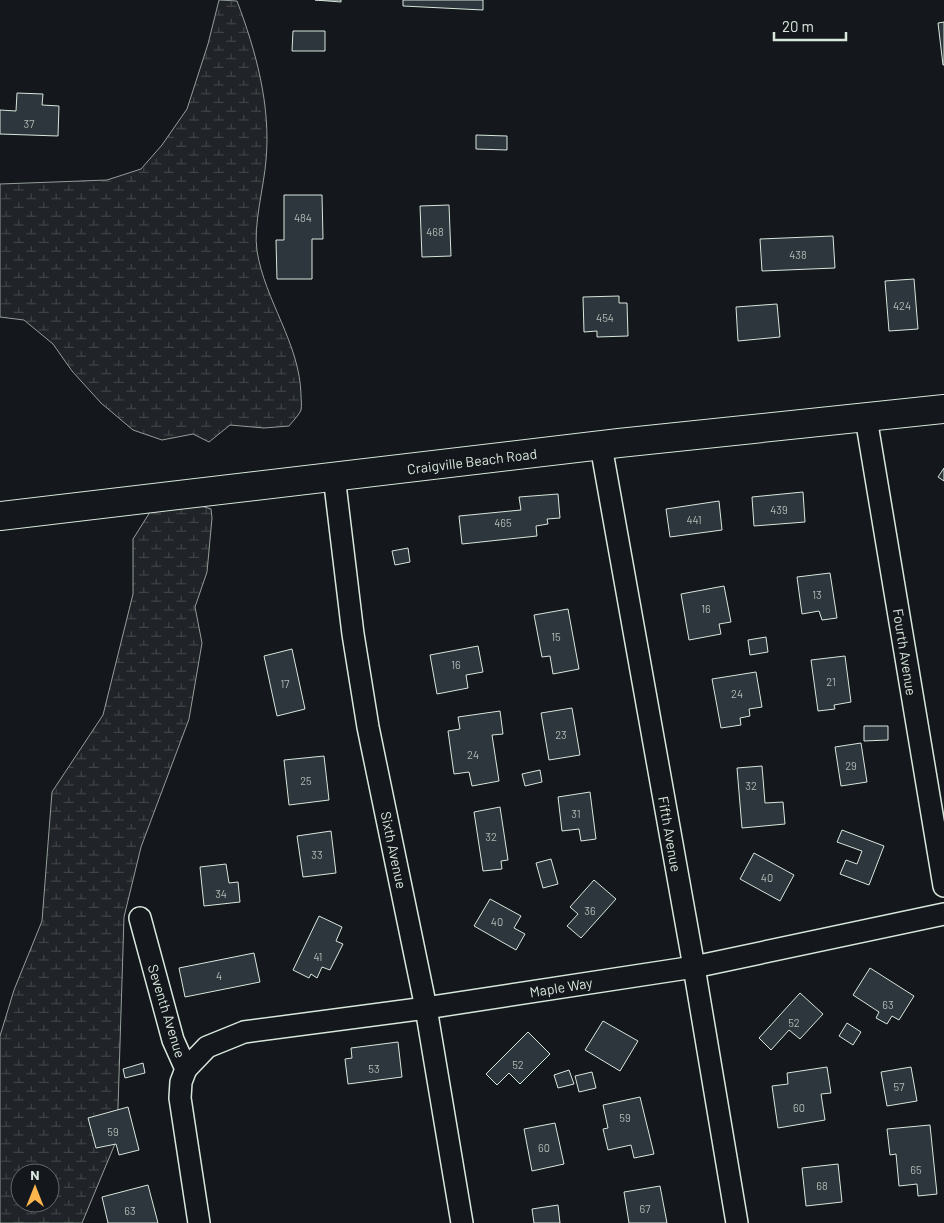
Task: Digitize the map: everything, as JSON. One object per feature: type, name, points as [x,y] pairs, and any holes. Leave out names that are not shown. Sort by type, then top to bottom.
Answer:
[{"type":"main road","name":"Craigville Beach Road","points":[[0,516],[601,446],[944,410]]},
{"type":"street","name":"Fourth Avenue","points":[[866,418],[944,886]]},
{"type":"street","name":"Fifth Avenue","points":[[601,446],[694,967],[737,1223]]},
{"type":"street","name":"Sixth Avenue","points":[[334,476],[352,634],[365,709],[426,1008],[462,1223]]},
{"type":"street","name":"Maple Way","points":[[186,1069],[207,1047],[244,1032],[426,1008],[694,967],[944,914]]},
{"type":"street","name":"Seventh Avenue","points":[[140,918],[173,1040],[186,1069],[181,1082],[180,1098],[199,1223]]},
{"type":"green space","points":[[219,0],[237,1],[256,59],[264,99],[267,140],[265,171],[256,230],[257,251],[267,287],[295,358],[299,376],[301,410],[289,426],[264,428],[230,425],[209,442],[193,434],[162,440],[133,430],[101,403],[72,371],[53,344],[24,320],[0,317],[0,184],[107,180],[141,169],[162,145],[187,109],[208,44]]},
{"type":"green space","points":[[157,501],[185,501],[211,509],[212,518],[207,572],[195,607],[202,643],[189,719],[141,847],[124,917],[117,1139],[82,1223],[0,1223],[0,1036],[14,990],[42,921],[52,792],[103,715],[133,594],[133,539]]},
{"type":"building","points":[[315,0],[341,0],[341,2]]},
{"type":"building","points":[[403,0],[483,0],[483,10],[403,6]]},
{"type":"building","points":[[944,22],[944,65],[943,65],[938,23]]},
{"type":"building","points":[[293,31],[325,31],[325,51],[292,51]]},
{"type":"building","points":[[17,93],[43,94],[42,105],[59,106],[58,136],[0,134],[0,110],[16,111]]},
{"type":"building","points":[[476,135],[507,136],[507,150],[476,149]]},
{"type":"building","points":[[284,195],[322,195],[323,239],[312,239],[312,279],[277,279],[276,240],[284,240]]},
{"type":"building","points":[[449,205],[451,256],[422,257],[420,206]]},
{"type":"building","points":[[833,236],[835,268],[762,271],[760,239]]},
{"type":"building","points":[[914,279],[918,329],[889,331],[885,281]]},
{"type":"building","points":[[619,296],[619,303],[627,303],[628,336],[597,337],[597,331],[584,332],[583,297]]},
{"type":"building","points":[[777,304],[780,337],[738,341],[736,307]]},
{"type":"building","points":[[944,468],[944,481],[938,477]]},
{"type":"building","points":[[803,492],[805,522],[754,526],[752,497]]},
{"type":"building","points":[[558,494],[560,518],[547,519],[548,524],[536,526],[537,536],[462,544],[459,516],[521,510],[519,497]]},
{"type":"building","points":[[719,501],[722,530],[670,537],[666,509]]},
{"type":"building","points":[[408,548],[410,562],[395,565],[392,551]]},
{"type":"building","points":[[830,573],[837,618],[822,620],[819,611],[802,614],[797,577]]},
{"type":"building","points":[[724,586],[731,622],[719,624],[721,634],[689,640],[681,594]]},
{"type":"building","points":[[568,609],[579,669],[553,674],[550,656],[542,657],[534,615]]},
{"type":"building","points":[[766,637],[768,652],[750,655],[748,640]]},
{"type":"building","points":[[478,646],[483,672],[466,675],[468,688],[437,694],[430,655]]},
{"type":"building","points":[[292,649],[305,709],[277,716],[264,656]]},
{"type":"building","points":[[845,656],[851,702],[834,705],[835,709],[818,711],[811,660]]},
{"type":"building","points":[[756,672],[762,707],[749,709],[750,716],[740,718],[741,725],[721,728],[712,679]]},
{"type":"building","points":[[572,708],[580,755],[549,760],[541,713]]},
{"type":"building","points":[[500,711],[503,734],[492,735],[499,781],[472,786],[469,772],[454,774],[448,731],[460,729],[458,717]]},
{"type":"building","points":[[864,726],[888,726],[888,740],[864,741]]},
{"type":"building","points":[[861,743],[867,782],[841,786],[835,747]]},
{"type":"building","points":[[324,756],[329,800],[289,805],[284,760]]},
{"type":"building","points":[[762,766],[765,803],[783,802],[785,824],[742,828],[737,768]]},
{"type":"building","points":[[540,770],[542,782],[525,786],[522,774]]},
{"type":"building","points":[[590,792],[596,839],[581,841],[579,829],[562,831],[558,797]]},
{"type":"building","points":[[500,807],[508,860],[501,861],[502,869],[483,871],[474,812]]},
{"type":"building","points":[[842,830],[884,846],[869,885],[840,874],[846,860],[857,864],[862,851],[837,842]]},
{"type":"building","points":[[331,831],[336,873],[303,877],[297,836]]},
{"type":"building","points":[[754,853],[794,875],[780,901],[740,879]]},
{"type":"building","points":[[551,859],[558,884],[543,888],[536,863]]},
{"type":"building","points":[[226,864],[229,883],[238,882],[240,902],[204,906],[200,867]]},
{"type":"building","points":[[594,880],[616,899],[581,938],[567,926],[578,914],[570,907]]},
{"type":"building","points":[[490,899],[521,916],[514,928],[525,934],[516,950],[474,926]]},
{"type":"building","points":[[319,916],[342,927],[336,941],[343,944],[330,970],[322,967],[317,978],[311,974],[309,978],[293,970]]},
{"type":"building","points":[[254,953],[260,982],[185,997],[179,968]]},
{"type":"building","points":[[870,968],[914,996],[899,1020],[892,1016],[887,1024],[876,1018],[879,1012],[853,995]]},
{"type":"building","points":[[800,993],[823,1014],[800,1039],[789,1030],[771,1050],[759,1038]]},
{"type":"building","points":[[603,1021],[638,1041],[620,1071],[585,1050]]},
{"type":"building","points":[[847,1023],[861,1032],[853,1045],[839,1036]]},
{"type":"building","points":[[528,1032],[550,1054],[520,1084],[509,1073],[497,1085],[486,1074]]},
{"type":"building","points":[[398,1042],[402,1077],[348,1084],[345,1059],[352,1058],[351,1048]]},
{"type":"building","points":[[143,1063],[145,1073],[125,1078],[123,1069]]},
{"type":"building","points":[[827,1067],[831,1093],[821,1094],[825,1120],[778,1128],[772,1086],[788,1084],[787,1073]]},
{"type":"building","points":[[911,1067],[917,1101],[887,1106],[881,1072]]},
{"type":"building","points":[[569,1070],[574,1084],[558,1088],[554,1075]]},
{"type":"building","points":[[592,1072],[596,1088],[579,1092],[575,1076]]},
{"type":"building","points":[[640,1097],[654,1154],[634,1158],[631,1145],[608,1150],[603,1129],[608,1128],[603,1105]]},
{"type":"building","points":[[128,1107],[139,1150],[119,1155],[116,1144],[96,1148],[88,1118]]},
{"type":"building","points":[[555,1123],[564,1164],[532,1171],[524,1129]]},
{"type":"building","points":[[930,1125],[937,1194],[918,1196],[917,1184],[899,1186],[896,1154],[890,1155],[887,1129]]},
{"type":"building","points":[[838,1164],[842,1202],[806,1206],[802,1168]]},
{"type":"building","points":[[148,1185],[158,1223],[108,1223],[102,1197]]},
{"type":"building","points":[[660,1186],[667,1223],[629,1223],[624,1192]]},
{"type":"building","points":[[558,1205],[560,1223],[534,1223],[532,1209]]}]
